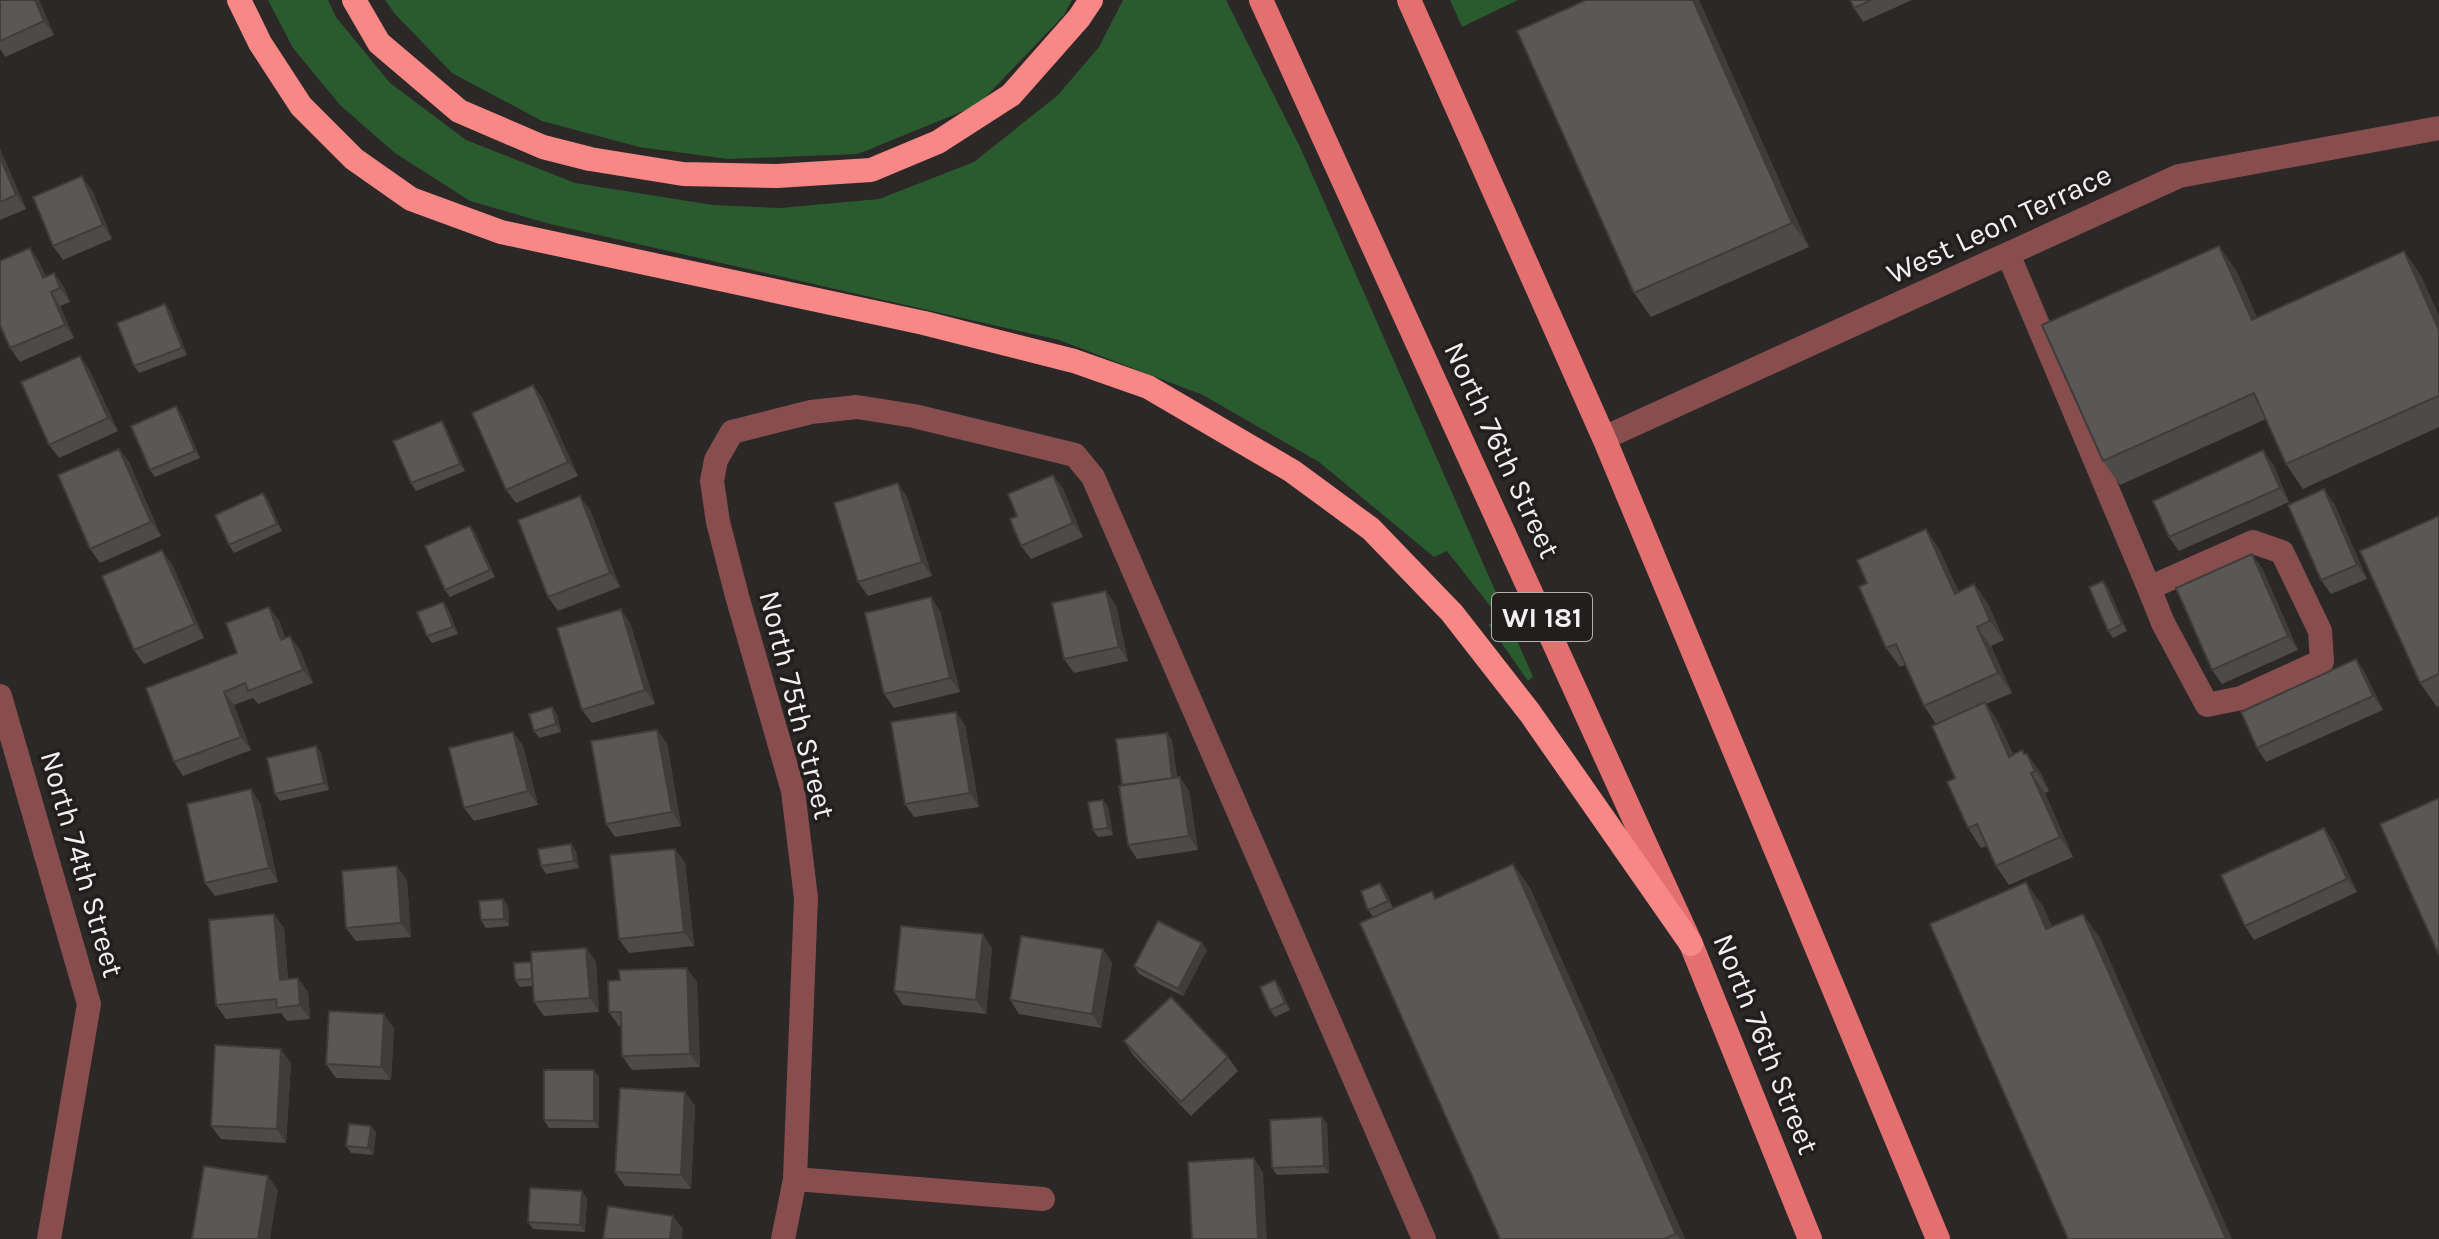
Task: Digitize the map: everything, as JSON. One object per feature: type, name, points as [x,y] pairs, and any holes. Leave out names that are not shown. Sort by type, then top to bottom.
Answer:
[{"type":"highway","points":[[239,0],[260,43],[301,106],[354,159],[411,199],[501,232],[924,323],[1074,361],[1148,387],[1292,471],[1371,529],[1452,613],[1530,713],[1691,944]]},
{"type":"highway","points":[[354,0],[379,43],[459,111],[543,147],[683,174],[777,176],[871,170],[938,142],[1011,95],[1079,18],[1091,0]]},
{"type":"main road","name":"North 76th Street","points":[[1261,0],[1691,944],[1810,1239]]},
{"type":"main road","points":[[1409,0],[1604,438],[1938,1239]]},
{"type":"street","name":"West Leon Terrace","points":[[1604,438],[2179,176],[2439,128]]},
{"type":"street","points":[[2008,254],[2163,623],[2207,705],[2241,698],[2322,661],[2320,631],[2282,552],[2253,542],[2149,588]]},
{"type":"street","name":"North 75th Street","points":[[783,1239],[795,1179],[806,898],[793,791],[737,596],[718,522],[712,481],[716,460],[732,432],[811,412],[857,407],[914,416],[1075,455],[1093,477],[1424,1239]]},
{"type":"street","name":"North 74th Street","points":[[0,696],[89,1004],[49,1239]]},
{"type":"street","points":[[795,1179],[1043,1199]]},
{"type":"green space","points":[[268,0],[328,0],[336,17],[390,83],[466,140],[575,183],[713,205],[780,208],[879,199],[974,162],[1058,95],[1099,47],[1123,0],[1226,0],[1300,147],[1533,677],[1528,681],[1489,625],[1498,616],[1447,551],[1434,557],[1319,462],[1203,395],[1059,340],[550,224],[470,201],[395,153],[340,105],[293,48]]},
{"type":"green space","points":[[385,0],[1072,0],[1064,15],[978,105],[858,154],[728,159],[639,147],[542,121],[452,73]]},
{"type":"green space","points":[[1450,0],[1518,0],[1462,27]]},
{"type":"building","points":[[0,0],[35,0],[44,21],[0,41]]},
{"type":"building","points":[[1586,0],[1693,0],[1792,223],[1634,293],[1517,31]]},
{"type":"building","points":[[1850,0],[1872,0],[1854,8]]},
{"type":"building","points":[[0,157],[16,195],[0,202]]},
{"type":"building","points":[[82,176],[103,225],[53,246],[33,197]]},
{"type":"building","points":[[2219,246],[2252,320],[2404,251],[2439,330],[2439,397],[2286,464],[2254,393],[2103,461],[2042,325]]},
{"type":"building","points":[[30,248],[43,278],[54,273],[60,288],[51,292],[65,325],[10,348],[0,325],[0,261]]},
{"type":"building","points":[[165,304],[182,348],[134,366],[117,323]]},
{"type":"building","points":[[80,356],[108,418],[49,445],[21,382]]},
{"type":"building","points":[[533,385],[568,462],[506,490],[472,413]]},
{"type":"building","points":[[176,406],[195,451],[150,470],[131,426]]},
{"type":"building","points":[[442,421],[460,464],[411,483],[393,441]]},
{"type":"building","points":[[119,449],[151,522],[90,549],[58,475]]},
{"type":"building","points":[[2263,450],[2280,488],[2169,537],[2153,501]]},
{"type":"building","points":[[1053,475],[1073,523],[1021,546],[1010,519],[1017,516],[1008,494]]},
{"type":"building","points":[[898,483],[922,562],[858,582],[834,503]]},
{"type":"building","points":[[2324,489],[2357,565],[2321,580],[2288,505]]},
{"type":"building","points":[[263,493],[277,524],[229,545],[215,515]]},
{"type":"building","points":[[580,496],[610,573],[548,597],[518,520]]},
{"type":"building","points":[[2439,516],[2439,674],[2420,683],[2360,551]]},
{"type":"building","points":[[470,526],[490,570],[445,590],[425,546]]},
{"type":"building","points":[[1926,529],[1955,594],[1974,584],[1990,621],[1977,627],[1998,673],[1924,706],[1896,644],[1886,648],[1859,587],[1867,583],[1857,560]]},
{"type":"building","points":[[162,550],[195,624],[134,650],[102,576]]},
{"type":"building","points":[[2252,554],[2288,636],[2212,670],[2176,588]]},
{"type":"building","points":[[2103,581],[2122,624],[2108,631],[2089,587]]},
{"type":"building","points":[[1106,591],[1119,647],[1064,659],[1052,603]]},
{"type":"building","points":[[931,597],[950,678],[884,694],[865,613]]},
{"type":"building","points":[[443,602],[453,627],[427,636],[417,612]]},
{"type":"building","points":[[269,607],[281,640],[290,636],[303,670],[248,691],[245,683],[224,692],[241,737],[174,762],[146,688],[237,653],[226,623]]},
{"type":"building","points":[[621,609],[645,690],[582,710],[557,628]]},
{"type":"building","points":[[2356,659],[2373,696],[2257,748],[2241,712]]},
{"type":"building","points":[[1985,702],[2009,757],[2022,750],[2027,754],[2035,771],[2031,773],[2060,837],[1996,866],[1977,824],[1968,828],[1947,782],[1955,778],[1932,726]]},
{"type":"building","points":[[552,707],[556,724],[534,731],[529,714]]},
{"type":"building","points":[[956,712],[970,793],[905,804],[891,722]]},
{"type":"building","points":[[657,730],[672,812],[606,824],[591,741]]},
{"type":"building","points":[[513,732],[528,791],[464,808],[449,748]]},
{"type":"building","points":[[1167,733],[1172,778],[1122,785],[1116,739]]},
{"type":"building","points":[[316,746],[324,783],[275,794],[267,758]]},
{"type":"building","points":[[1180,777],[1189,836],[1128,845],[1119,786]]},
{"type":"building","points":[[251,789],[269,868],[205,883],[187,804]]},
{"type":"building","points":[[2439,798],[2439,955],[2380,824]]},
{"type":"building","points":[[1103,800],[1108,828],[1093,830],[1088,802]]},
{"type":"building","points":[[2324,828],[2347,879],[2245,926],[2221,875]]},
{"type":"building","points":[[571,844],[574,861],[541,866],[538,849]]},
{"type":"building","points":[[675,849],[684,932],[619,939],[610,855]]},
{"type":"building","points":[[1513,864],[1676,1234],[1664,1239],[1500,1239],[1360,923],[1432,891],[1435,899]]},
{"type":"building","points":[[397,866],[401,923],[346,928],[342,871]]},
{"type":"building","points":[[2026,882],[2046,929],[2083,914],[2226,1239],[2068,1239],[1930,924]]},
{"type":"building","points":[[1380,883],[1388,901],[1368,910],[1361,891]]},
{"type":"building","points":[[503,899],[504,919],[481,920],[479,901]]},
{"type":"building","points":[[274,914],[280,980],[298,978],[300,1005],[277,1008],[276,999],[216,1005],[209,920]]},
{"type":"building","points":[[1158,921],[1202,943],[1178,989],[1134,966]]},
{"type":"building","points":[[901,926],[983,934],[976,1000],[894,991]]},
{"type":"building","points":[[1021,936],[1103,949],[1092,1014],[1010,1000]]},
{"type":"building","points":[[586,948],[590,998],[534,1002],[531,952]]},
{"type":"building","points":[[531,962],[532,979],[515,980],[514,963]]},
{"type":"building","points":[[687,968],[690,1054],[622,1056],[621,1012],[609,1012],[608,981],[620,980],[619,970]]},
{"type":"building","points":[[1275,980],[1285,1003],[1270,1010],[1260,987]]},
{"type":"building","points":[[1171,997],[1228,1057],[1181,1102],[1124,1041]]},
{"type":"building","points":[[329,1011],[384,1014],[381,1067],[326,1064]]},
{"type":"building","points":[[215,1045],[281,1049],[277,1129],[211,1126]]},
{"type":"building","points":[[544,1070],[594,1070],[594,1121],[544,1120]]},
{"type":"building","points":[[620,1088],[685,1092],[681,1175],[615,1172]]},
{"type":"building","points":[[1322,1117],[1324,1166],[1272,1168],[1270,1120]]},
{"type":"building","points":[[349,1124],[371,1126],[368,1148],[346,1146]]},
{"type":"building","points":[[1254,1158],[1258,1239],[1192,1239],[1188,1162]]},
{"type":"building","points":[[204,1166],[268,1176],[258,1239],[192,1239]]},
{"type":"building","points":[[530,1188],[582,1191],[580,1225],[528,1222]]},
{"type":"building","points":[[608,1206],[673,1216],[670,1239],[603,1239]]}]
